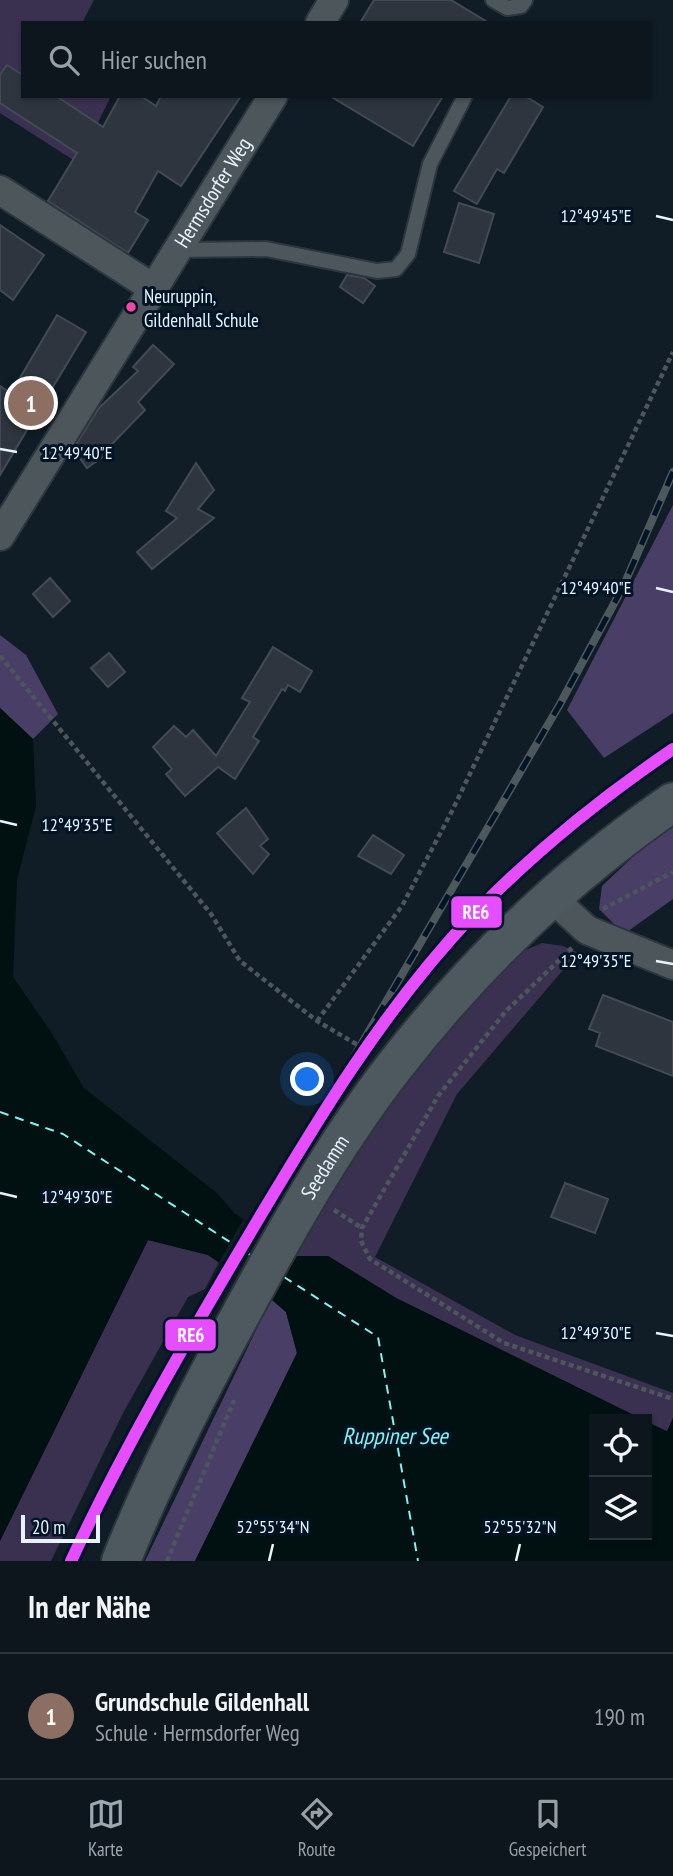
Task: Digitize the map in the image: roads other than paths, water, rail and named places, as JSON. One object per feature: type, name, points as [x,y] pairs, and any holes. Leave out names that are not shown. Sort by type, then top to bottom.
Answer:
[{"type":"main road","name":"Seedamm","points":[[121,1561],[180,1430],[255,1287],[349,1131],[394,1067],[462,986],[551,897],[621,838],[673,802]]},
{"type":"street","points":[[321,21],[334,0]]},
{"type":"street","name":"Hermsdorfer Weg","points":[[0,536],[273,98]]},
{"type":"street","points":[[0,190],[153,288]]},
{"type":"street","points":[[551,897],[581,938],[673,965]]},
{"type":"lane","points":[[493,0],[507,8],[522,6],[525,0]]},
{"type":"lane","points":[[503,21],[507,8]]},
{"type":"lane","points":[[177,250],[266,249],[377,271],[396,269],[408,254],[430,164],[464,98]]},
{"type":"water","name":"Ruppiner See","points":[[0,708],[33,739],[36,806],[17,880],[13,977],[51,1032],[84,1088],[218,1194],[234,1213],[294,1256],[328,1256],[396,1298],[632,1414],[589,1414],[589,1540],[652,1540],[652,1424],[667,1431],[673,1418],[673,1561],[195,1561],[297,1353],[286,1312],[271,1299],[208,1255],[148,1240],[0,1541]]},
{"type":"railway","points":[[279,1185],[560,704],[623,587],[673,472]]},
{"type":"place","name":"Neuruppin, Gildenhall Schule","points":[[131,307]]},
{"type":"place","name":"Grundschule Gildenhall","points":[[31,403]]}]
